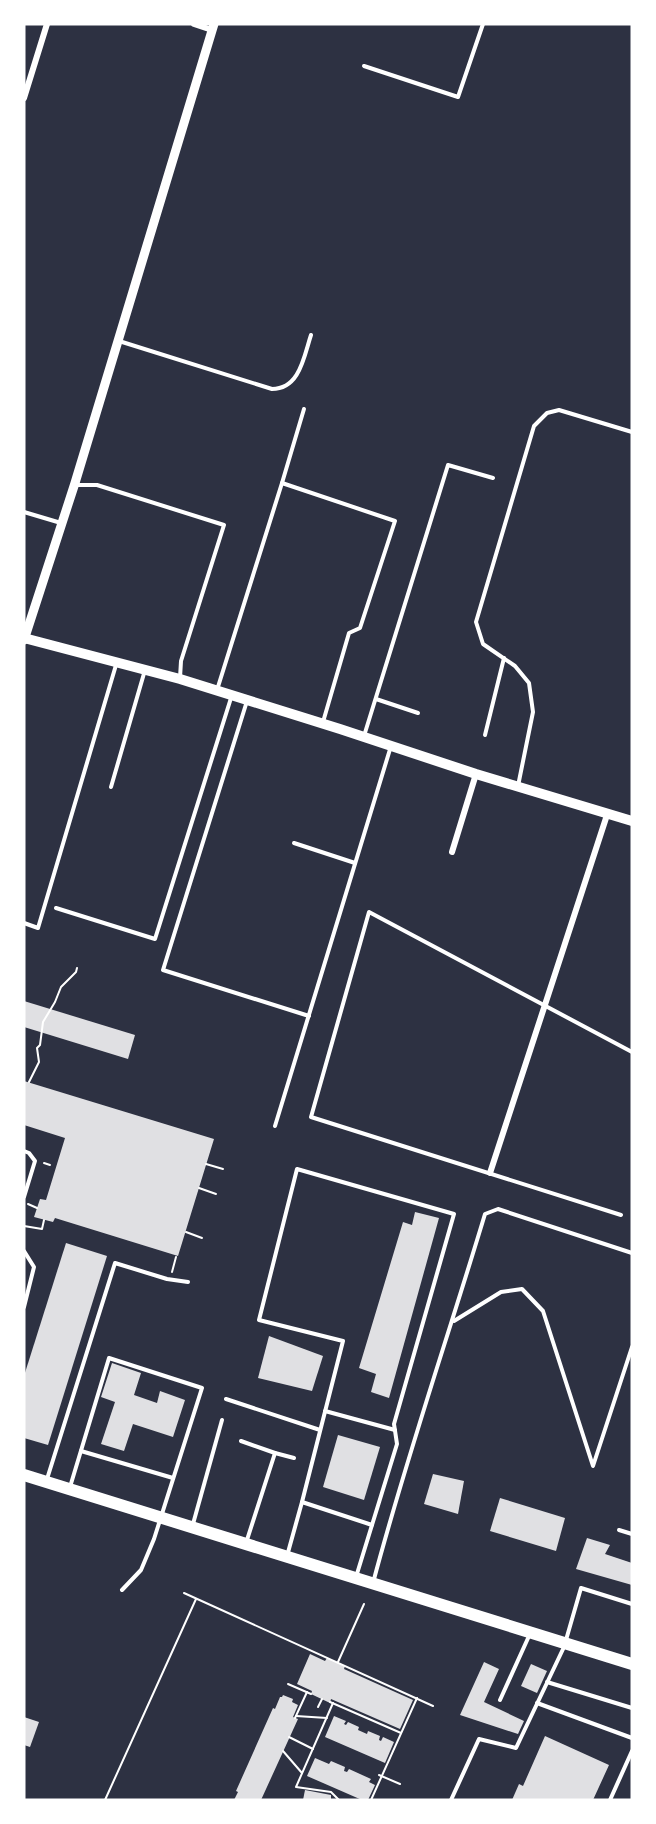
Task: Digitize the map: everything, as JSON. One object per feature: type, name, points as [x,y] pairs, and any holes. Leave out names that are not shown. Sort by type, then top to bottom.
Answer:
[{"type":"main road","points":[[24,639],[180,679],[476,774],[632,821]]},
{"type":"main road","points":[[24,1475],[632,1664]]},
{"type":"street","points":[[24,98],[47,24]]},
{"type":"street","points":[[24,639],[62,524],[213,27],[194,24]]},
{"type":"street","points":[[452,852],[476,774]]},
{"type":"street","points":[[490,1173],[607,815]]},
{"type":"lane","points":[[364,66],[458,97],[483,24]]},
{"type":"lane","points":[[118,341],[219,374],[272,389],[280,389],[297,377],[311,335]]},
{"type":"lane","points":[[217,691],[304,409]]},
{"type":"lane","points":[[518,786],[533,712],[529,683],[515,666],[483,644],[476,622],[534,426],[547,413],[559,410],[632,432]]},
{"type":"lane","points":[[364,737],[448,465],[494,478]]},
{"type":"lane","points":[[282,483],[395,521],[360,628],[349,633],[322,724]]},
{"type":"lane","points":[[74,485],[98,485],[224,525],[181,661],[180,679]]},
{"type":"lane","points":[[24,512],[62,524]]},
{"type":"lane","points":[[485,735],[504,658]]},
{"type":"lane","points":[[24,923],[38,928],[117,662]]},
{"type":"lane","points":[[111,788],[145,670]]},
{"type":"lane","points":[[56,909],[155,939],[232,695]]},
{"type":"lane","points":[[376,699],[418,713]]},
{"type":"lane","points":[[248,700],[163,970],[309,1016]]},
{"type":"lane","points":[[275,1126],[391,746]]},
{"type":"lane","points":[[294,843],[355,863]]},
{"type":"lane","points":[[621,1215],[311,1117],[369,912],[632,1052]]},
{"type":"lane","points":[[24,1151],[29,1153],[35,1161],[24,1197]]},
{"type":"lane","points":[[286,1556],[343,1341],[259,1320],[297,1169],[454,1214],[394,1424],[397,1444],[356,1578]]},
{"type":"lane","points":[[373,1583],[388,1527],[485,1214],[498,1209],[632,1253]]},
{"type":"lane","points":[[24,1251],[34,1267],[24,1304]]},
{"type":"lane","points":[[46,1482],[115,1263],[188,1282]]},
{"type":"lane","points":[[453,1322],[501,1292],[522,1288],[543,1311],[593,1466],[632,1347]]},
{"type":"lane","points":[[69,1489],[109,1358],[202,1388],[162,1518],[141,1570],[122,1590]]},
{"type":"lane","points":[[226,1400],[320,1430]]},
{"type":"lane","points":[[325,1411],[395,1430]]},
{"type":"lane","points":[[192,1527],[222,1420]]},
{"type":"lane","points":[[241,1441],[294,1458]]},
{"type":"lane","points":[[81,1451],[173,1478]]},
{"type":"lane","points":[[246,1544],[275,1453]]},
{"type":"lane","points":[[302,1502],[372,1525]]},
{"type":"lane","points":[[619,1530],[632,1534]]},
{"type":"lane","points":[[451,1800],[479,1739],[516,1748],[565,1643],[581,1588],[632,1604]]},
{"type":"lane","points":[[500,1700],[531,1632]]},
{"type":"lane","points":[[547,1682],[632,1708]]},
{"type":"lane","points":[[537,1703],[632,1738]]},
{"type":"lane","points":[[610,1800],[632,1751]]},
{"type":"path","points":[[29,1082],[39,1062],[37,1048],[40,1045],[43,1022],[61,987],[76,972],[77,968]]},
{"type":"path","points":[[207,1164],[223,1169]]},
{"type":"path","points":[[199,1188],[216,1194]]},
{"type":"path","points":[[24,1203],[37,1208]]},
{"type":"path","points":[[24,1226],[42,1229],[44,1220]]},
{"type":"path","points":[[186,1232],[202,1238]]},
{"type":"path","points":[[171,1279],[176,1257]]},
{"type":"path","points":[[184,1593],[433,1706]]},
{"type":"path","points":[[105,1800],[196,1599]]},
{"type":"path","points":[[338,1663],[364,1604]]},
{"type":"path","points":[[288,1684],[311,1694]]},
{"type":"path","points":[[307,1692],[296,1717],[327,1718]]},
{"type":"path","points":[[371,1800],[380,1775],[417,1698]]},
{"type":"path","points":[[318,1707],[322,1699]]},
{"type":"path","points":[[339,1800],[331,1792],[296,1787],[332,1703],[401,1733]]},
{"type":"path","points":[[289,1737],[313,1749]]},
{"type":"path","points":[[283,1751],[302,1773]]},
{"type":"path","points":[[380,1775],[400,1784]]},
{"type":"building","points":[[24,1001],[135,1035],[128,1059],[24,1027]]},
{"type":"building","points":[[24,1081],[214,1139],[178,1256],[55,1218],[53,1222],[34,1217],[40,1199],[46,1200],[65,1138],[24,1125]]},
{"type":"building","points":[[415,1212],[439,1218],[389,1398],[371,1392],[376,1374],[359,1368],[403,1222],[412,1225]]},
{"type":"building","points":[[66,1243],[107,1256],[48,1445],[24,1438],[24,1376]]},
{"type":"building","points":[[269,1336],[323,1356],[312,1391],[258,1378]]},
{"type":"building","points":[[112,1363],[141,1373],[134,1395],[157,1403],[160,1391],[185,1400],[173,1437],[133,1424],[124,1451],[101,1444],[115,1402],[101,1397]]},
{"type":"building","points":[[338,1435],[380,1447],[364,1500],[323,1487]]},
{"type":"building","points":[[433,1474],[464,1481],[458,1514],[424,1504]]},
{"type":"building","points":[[500,1498],[565,1518],[556,1551],[490,1531]]},
{"type":"building","points":[[587,1538],[610,1545],[605,1554],[632,1563],[632,1585],[576,1569]]},
{"type":"building","points":[[310,1654],[345,1666],[344,1669],[413,1700],[400,1729],[331,1699],[330,1703],[297,1684]]},
{"type":"building","points":[[484,1662],[499,1669],[484,1702],[524,1721],[518,1734],[460,1715]]},
{"type":"building","points":[[531,1664],[547,1671],[537,1693],[521,1686]]},
{"type":"building","points":[[283,1695],[293,1699],[292,1702],[298,1705],[293,1717],[298,1719],[261,1800],[234,1800],[273,1708],[275,1709]]},
{"type":"building","points":[[334,1716],[346,1721],[344,1724],[346,1725],[348,1722],[367,1734],[368,1731],[380,1736],[381,1741],[383,1737],[394,1742],[385,1763],[325,1737]]},
{"type":"building","points":[[24,1717],[39,1722],[30,1747],[24,1745]]},
{"type":"building","points":[[545,1736],[609,1765],[593,1800],[512,1800],[519,1784],[523,1786]]},
{"type":"building","points":[[315,1758],[329,1764],[331,1761],[345,1767],[344,1771],[347,1772],[349,1769],[371,1779],[369,1782],[375,1785],[368,1800],[362,1800],[307,1776]]},
{"type":"building","points":[[305,1790],[331,1795],[331,1800],[303,1800]]}]
